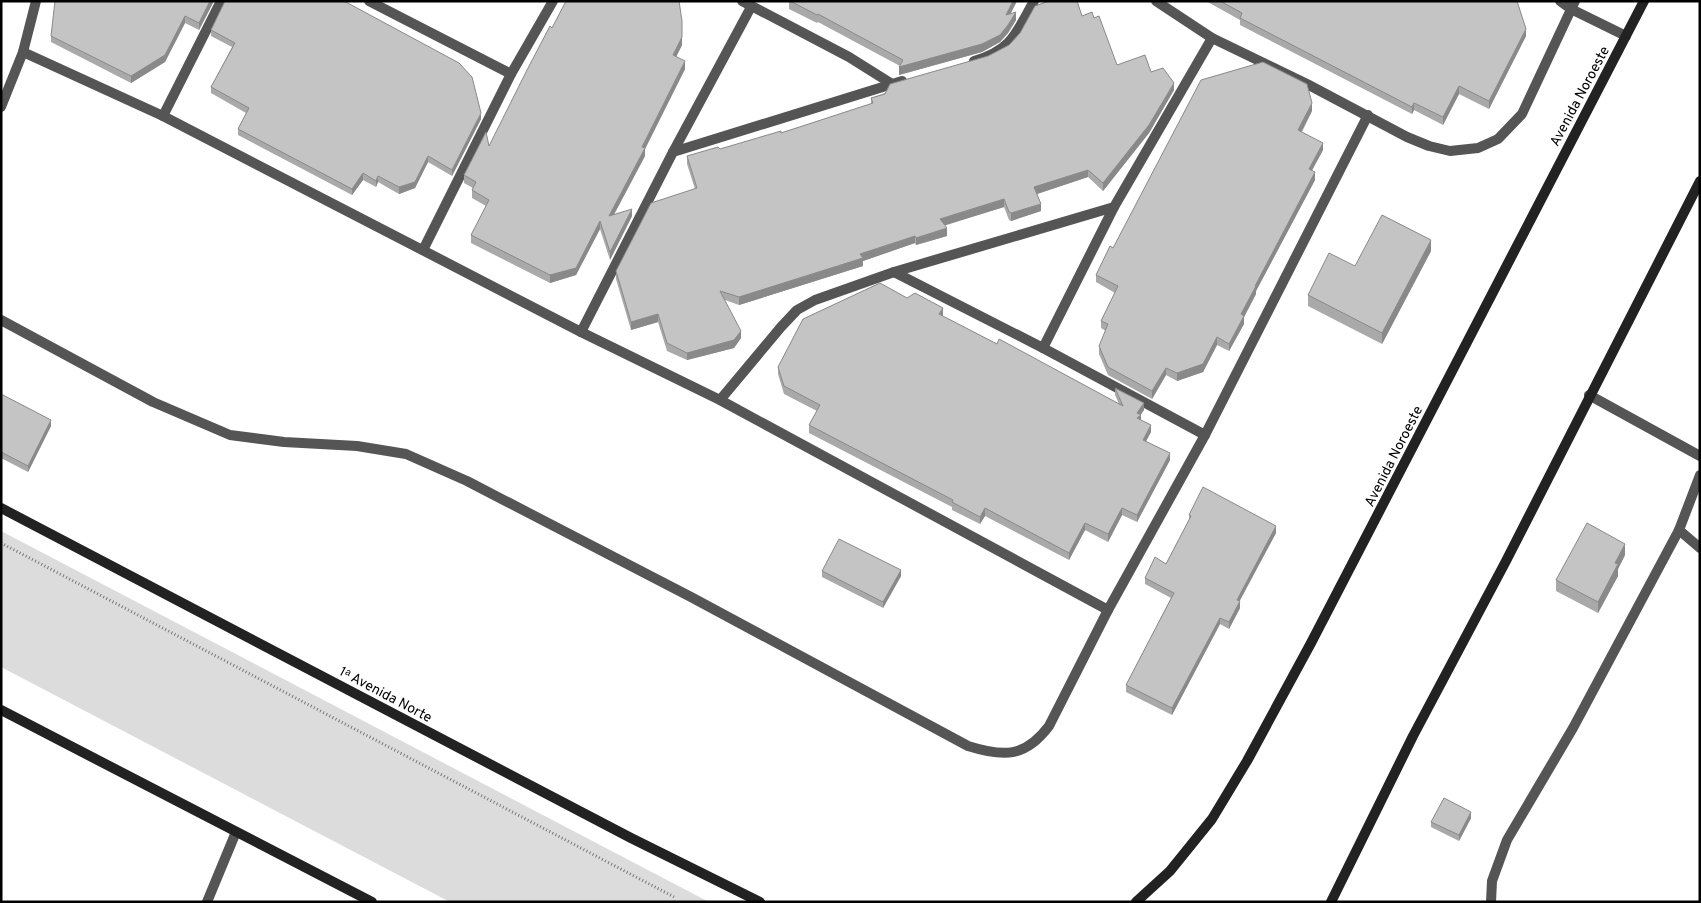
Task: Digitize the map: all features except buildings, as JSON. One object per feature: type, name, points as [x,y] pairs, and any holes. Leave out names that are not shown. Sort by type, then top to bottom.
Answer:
[{"type":"street","points":[[1,107],[24,52],[36,1]]},
{"type":"street","points":[[163,116],[221,1]]},
{"type":"street","points":[[369,1],[511,74]]},
{"type":"street","points":[[423,250],[511,74],[553,1]]},
{"type":"street","points":[[742,1],[849,57],[892,84]]},
{"type":"street","points":[[966,63],[985,58],[1004,48],[1014,37],[1034,1]]},
{"type":"street","points":[[1156,1],[1212,38],[1368,115],[1408,137],[1429,146],[1450,151],[1478,148],[1498,139],[1522,114],[1573,5]]},
{"type":"street","points":[[1560,1],[1573,5],[1626,36]]},
{"type":"street","name":"Avenida Noroeste","points":[[1136,902],[1170,871],[1212,819],[1247,761],[1380,512],[1644,1]]},
{"type":"street","points":[[581,332],[672,152],[751,7]]},
{"type":"street","points":[[1043,348],[1114,207],[1212,38]]},
{"type":"street","points":[[24,52],[163,116],[581,332],[720,400],[1108,610]]},
{"type":"street","points":[[672,152],[911,79]]},
{"type":"street","points":[[1,320],[153,402],[230,434],[284,442],[357,446],[406,454],[476,485],[692,597],[968,746],[1003,754],[1030,746],[1039,740],[1049,726],[1108,610],[1205,435],[1368,115]]},
{"type":"street","points":[[1330,902],[1413,736],[1506,561],[1700,180]]},
{"type":"street","points":[[720,400],[797,310],[815,300],[894,272],[1114,207]]},
{"type":"street","points":[[894,272],[1043,348],[1205,435]]},
{"type":"street","points":[[1589,395],[1700,456]]},
{"type":"street","points":[[1490,902],[1492,881],[1507,840],[1573,728],[1679,530],[1700,475]]},
{"type":"street","name":"1ᵃ Avenida Norte","points":[[1,508],[631,838],[760,902]]},
{"type":"street","points":[[1679,530],[1700,548]]},
{"type":"street","points":[[1,710],[372,902]]},
{"type":"street","points":[[207,902],[236,832]]},
{"type":"path","points":[[1,543],[674,896]]},
{"type":"shaded area","points":[[1,531],[709,902],[450,902],[1,667]]}]
